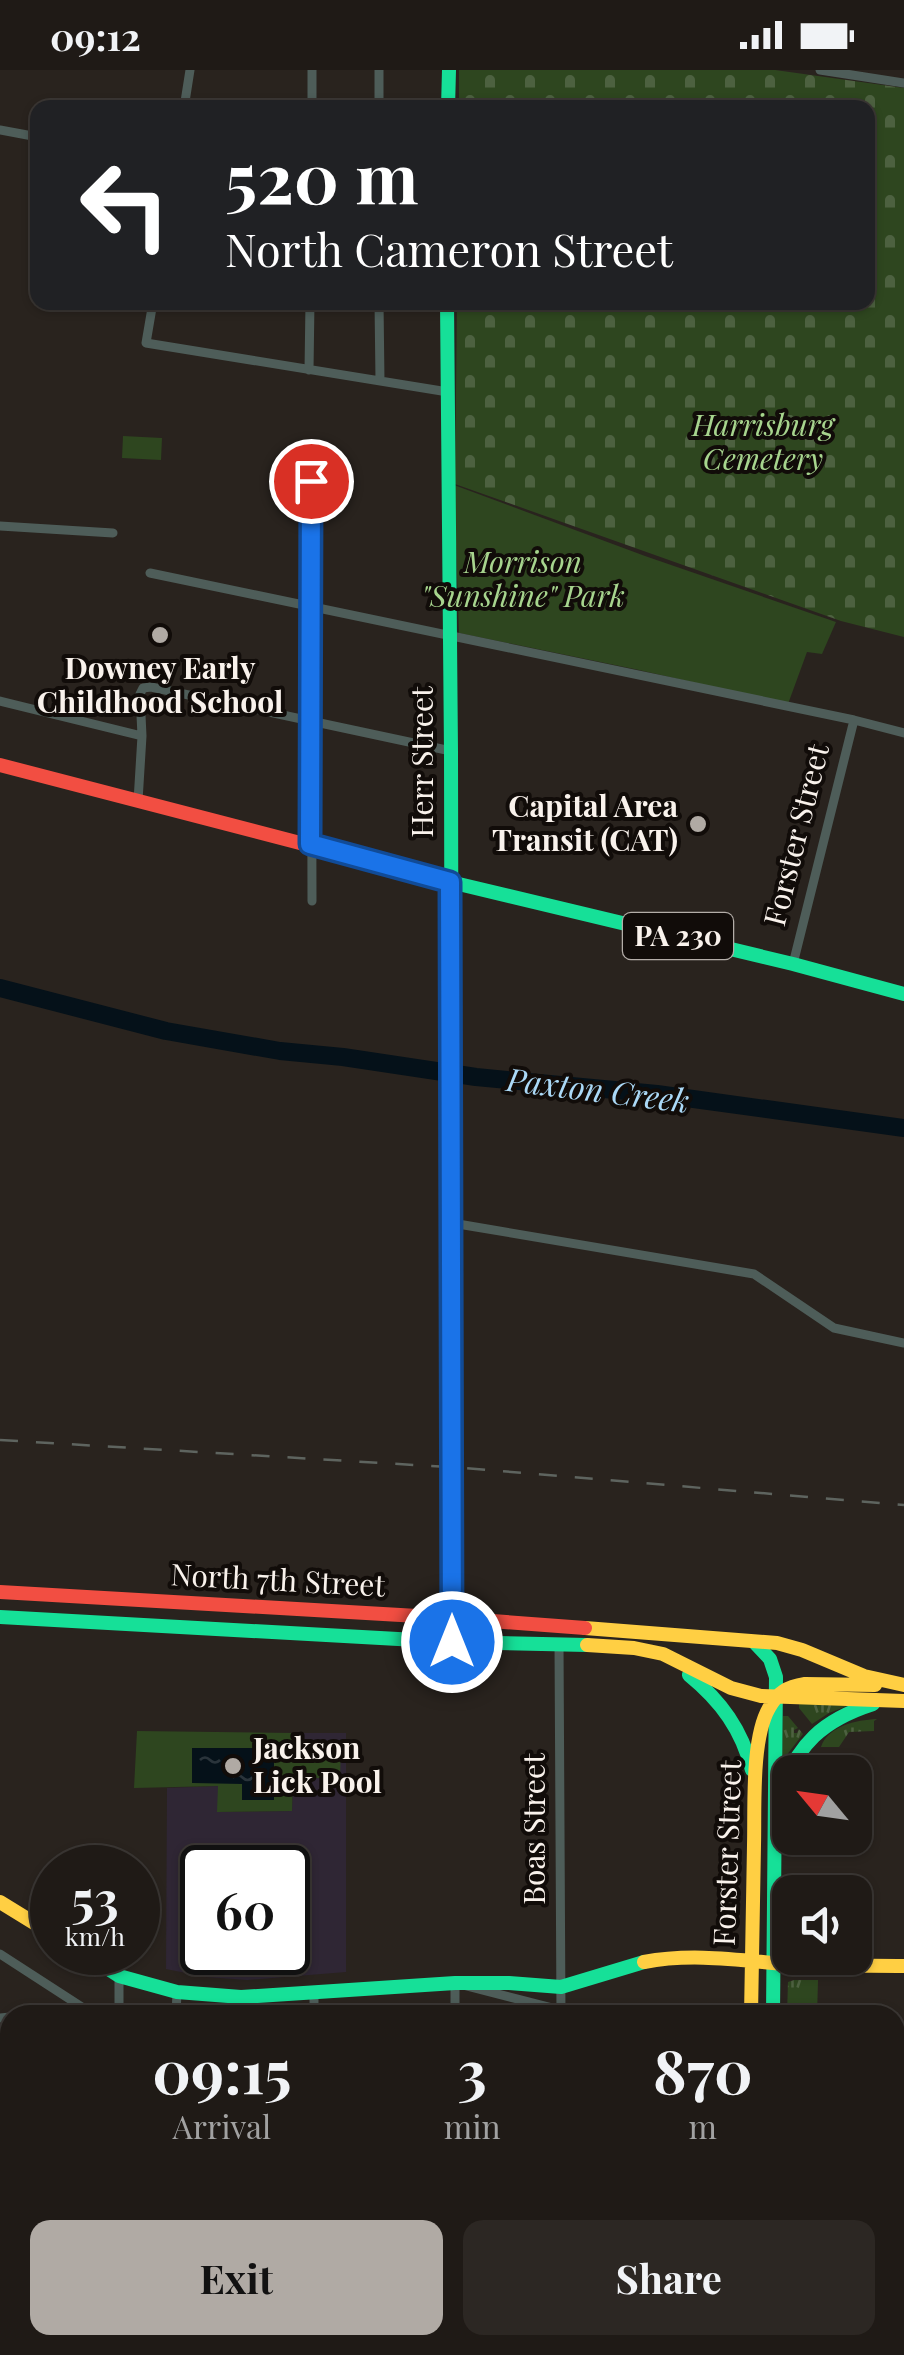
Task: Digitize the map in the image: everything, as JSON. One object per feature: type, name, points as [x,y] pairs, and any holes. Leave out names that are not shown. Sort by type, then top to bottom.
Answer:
[{"type":"main road","points":[[448,100],[449,70]]},
{"type":"main road","name":"Herr Street","points":[[448,310],[452,1642]]},
{"type":"main road","name":"PA 230","points":[[0,765],[904,994]]},
{"type":"main road","name":"North 7th Street","points":[[0,1592],[452,1618],[789,1645],[903,1693]]},
{"type":"main road","name":"North 7th Street","points":[[0,1617],[452,1642],[559,1642],[648,1650],[731,1688],[761,1696],[903,1693]]},
{"type":"main road","name":"Forster Street","points":[[754,1642],[774,1668],[776,1755]]},
{"type":"main road","points":[[648,1650],[677,1666],[714,1694],[725,1708],[747,1749],[755,1794]]},
{"type":"main road","points":[[797,1755],[812,1735],[844,1714],[903,1693]]},
{"type":"main road","name":"Forster Street","points":[[751,2005],[759,1735],[764,1716],[776,1697]]},
{"type":"main road","points":[[0,1902],[30,1920]]},
{"type":"main road","points":[[120,1976],[176,1992],[240,1997],[455,1984],[561,1987],[647,1961],[682,1958],[772,1962]]},
{"type":"main road","points":[[872,1965],[904,1966]]},
{"type":"main road","name":"Forster Street","points":[[773,2005],[774,1975]]},
{"type":"street","points":[[185,100],[190,70]]},
{"type":"street","points":[[312,70],[312,100]]},
{"type":"street","points":[[379,70],[379,100]]},
{"type":"street","points":[[820,70],[904,83]]},
{"type":"street","points":[[0,130],[30,136]]},
{"type":"street","points":[[152,310],[146,343],[448,392]]},
{"type":"street","points":[[309,370],[310,310]]},
{"type":"street","points":[[380,310],[380,381]]},
{"type":"street","points":[[311,481],[312,901]]},
{"type":"street","points":[[0,526],[113,532]]},
{"type":"street","points":[[150,574],[904,732]]},
{"type":"street","points":[[138,802],[143,688],[452,751]]},
{"type":"street","points":[[0,701],[142,736]]},
{"type":"street","name":"Forster Street","points":[[792,964],[854,720]]},
{"type":"street","points":[[452,1222],[754,1274],[834,1328],[904,1343]]},
{"type":"street","name":"Boas Street","points":[[559,1642],[561,2005]]},
{"type":"street","points":[[0,1954],[79,2005]]},
{"type":"street","points":[[119,2005],[120,1976]]},
{"type":"street","points":[[455,2005],[455,1984],[532,2005]]},
{"type":"street","points":[[176,1992],[176,2005]]},
{"type":"street","points":[[314,1992],[314,2005]]},
{"type":"shaded area","points":[[294,1733],[346,1733],[346,1972],[310,1975],[310,1845],[180,1845],[180,1972],[166,1969],[167,1788],[218,1786],[218,1812],[292,1811]]},
{"type":"shaded area","points":[[196,1975],[309,1975],[247,1980]]},
{"type":"green space","name":"Harrisburg Cemetery","points":[[459,70],[775,70],[904,88],[904,637],[841,621],[455,484],[457,310],[875,310],[875,100],[459,100]]},
{"type":"green space","points":[[123,436],[162,438],[161,460],[122,458]]},
{"type":"green space","name":"Morrison \"Sunshine\" Park","points":[[454,485],[836,622],[822,654],[807,652],[788,704],[459,633]]},
{"type":"green space","points":[[799,1703],[847,1706],[812,1724]]},
{"type":"green space","points":[[783,1716],[788,1716],[798,1728],[794,1733],[799,1729],[803,1734],[787,1755],[782,1755]]},
{"type":"green space","points":[[877,1719],[874,1731],[849,1732],[839,1747],[821,1747],[836,1729]]},
{"type":"green space","points":[[137,1731],[294,1733],[294,1743],[341,1745],[340,1779],[293,1777],[292,1811],[217,1812],[218,1786],[134,1788]]},
{"type":"green space","points":[[818,1980],[817,2005],[787,2005],[788,1982]]},
{"type":"water","name":"Jackson Lick Pool","points":[[192,1748],[274,1748],[274,1800],[242,1800],[242,1784],[192,1783]]},
{"type":"waterway","name":"Paxton Creek","points":[[0,988],[166,1031],[280,1051],[476,1077],[657,1094],[904,1128]]},
{"type":"railway","points":[[0,1440],[464,1468],[904,1505]]},
{"type":"traffic: fast","points":[[448,100],[449,70]]},
{"type":"traffic: fast","points":[[447,310],[452,1273]]},
{"type":"traffic: fast","points":[[442,880],[904,994]]},
{"type":"traffic: fast","points":[[0,1617],[452,1642],[587,1645]]},
{"type":"traffic: fast","points":[[754,1642],[770,1659],[776,1677],[773,2005]]},
{"type":"traffic: fast","points":[[689,1675],[729,1717],[752,1770]]},
{"type":"traffic: fast","points":[[799,1755],[826,1726],[873,1704]]},
{"type":"traffic: fast","points":[[117,1975],[177,1992],[241,1997],[455,1983],[561,1987],[644,1962]]},
{"type":"traffic: slow","points":[[585,1628],[777,1643],[864,1676],[904,1685]]},
{"type":"traffic: slow","points":[[587,1645],[663,1654],[731,1688],[761,1696],[904,1701]]},
{"type":"traffic: slow","points":[[751,2005],[755,1775],[763,1721],[776,1698],[793,1687],[875,1685]]},
{"type":"traffic: slow","points":[[0,1902],[30,1920]]},
{"type":"traffic: slow","points":[[644,1962],[697,1958],[800,1965],[904,1966]]},
{"type":"traffic: jam","points":[[0,765],[442,880]]},
{"type":"traffic: jam","points":[[452,1273],[452,1642]]},
{"type":"traffic: jam","points":[[0,1592],[585,1628]]},
{"type":"place","name":"Downey Early Childhood School","points":[[160,635]]},
{"type":"place","name":"Capital Area Transit (CAT)","points":[[698,824]]},
{"type":"place","name":"Jackson Lick Pool","points":[[233,1766]]},
{"type":"route","points":[[311,481],[310,844],[450,882],[452,1642]]}]
